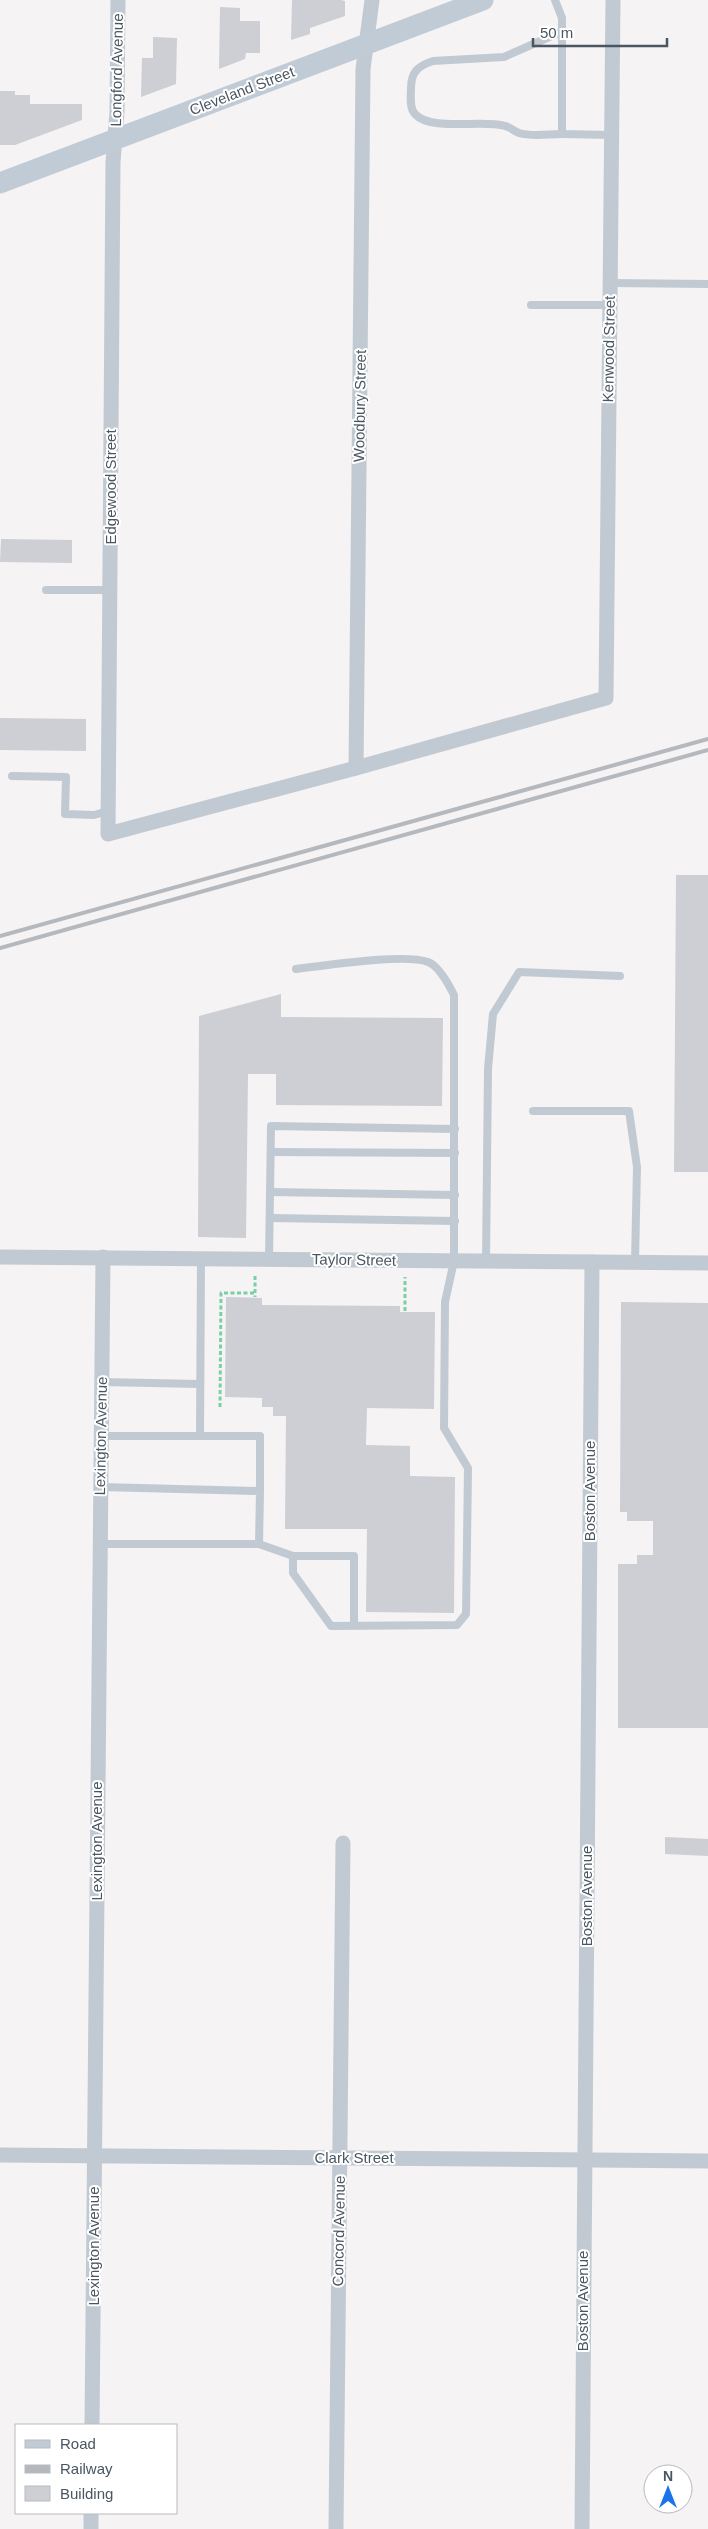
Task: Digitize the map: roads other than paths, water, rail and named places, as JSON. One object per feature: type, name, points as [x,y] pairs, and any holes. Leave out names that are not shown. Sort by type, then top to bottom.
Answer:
[{"type":"main road","name":"Cleveland Street","points":[[0,183],[483,0]]},
{"type":"street","name":"Longford Avenue","points":[[115,140],[118,0]]},
{"type":"street","name":"Woodbury Street","points":[[356,768],[364,69],[372,0]]},
{"type":"street","name":"Kenwood Street","points":[[356,768],[606,698],[612,0]]},
{"type":"street","name":"Edgewood Street","points":[[115,140],[108,834],[356,768]]},
{"type":"street","name":"Taylor Street","points":[[0,1256],[708,1263]]},
{"type":"street","name":"Lexington Avenue","points":[[92,2424],[103,1257]]},
{"type":"street","name":"Boston Avenue","points":[[582,2529],[592,1262]]},
{"type":"street","name":"Concord Avenue","points":[[336,2529],[343,1843]]},
{"type":"street","name":"Clark Street","points":[[0,2155],[708,2161]]},
{"type":"street","points":[[91,2529],[92,2514]]},
{"type":"lane","points":[[555,0],[562,18],[563,32],[562,134]]},
{"type":"lane","points":[[563,32],[512,54],[492,58],[432,61],[415,70],[410,87],[411,106],[414,114],[431,122],[506,126],[529,134],[611,135]]},
{"type":"lane","points":[[610,283],[708,284]]},
{"type":"lane","points":[[531,305],[609,305]]},
{"type":"lane","points":[[46,590],[110,590]]},
{"type":"lane","points":[[12,776],[66,777],[65,814],[94,815],[108,811]]},
{"type":"lane","points":[[293,1556],[293,1573],[330,1626],[457,1625],[466,1614],[468,1468],[444,1428],[445,1302],[454,1261],[454,995],[446,980],[429,962],[402,959],[296,969]]},
{"type":"lane","points":[[486,1261],[488,1069],[493,1014],[519,972],[620,976]]},
{"type":"lane","points":[[533,1111],[629,1111],[637,1167],[635,1262]]},
{"type":"lane","points":[[269,1259],[271,1126],[455,1129]]},
{"type":"lane","points":[[271,1152],[455,1153]]},
{"type":"lane","points":[[270,1192],[455,1195]]},
{"type":"lane","points":[[270,1218],[454,1220]]},
{"type":"lane","points":[[200,1436],[201,1258]]},
{"type":"lane","points":[[102,1382],[200,1384]]},
{"type":"lane","points":[[101,1436],[260,1436],[259,1544]]},
{"type":"lane","points":[[101,1487],[260,1491]]},
{"type":"lane","points":[[100,1544],[259,1544],[293,1556],[354,1556],[354,1626]]},
{"type":"railway","points":[[0,936],[708,739]]},
{"type":"railway","points":[[0,948],[708,750]]}]
